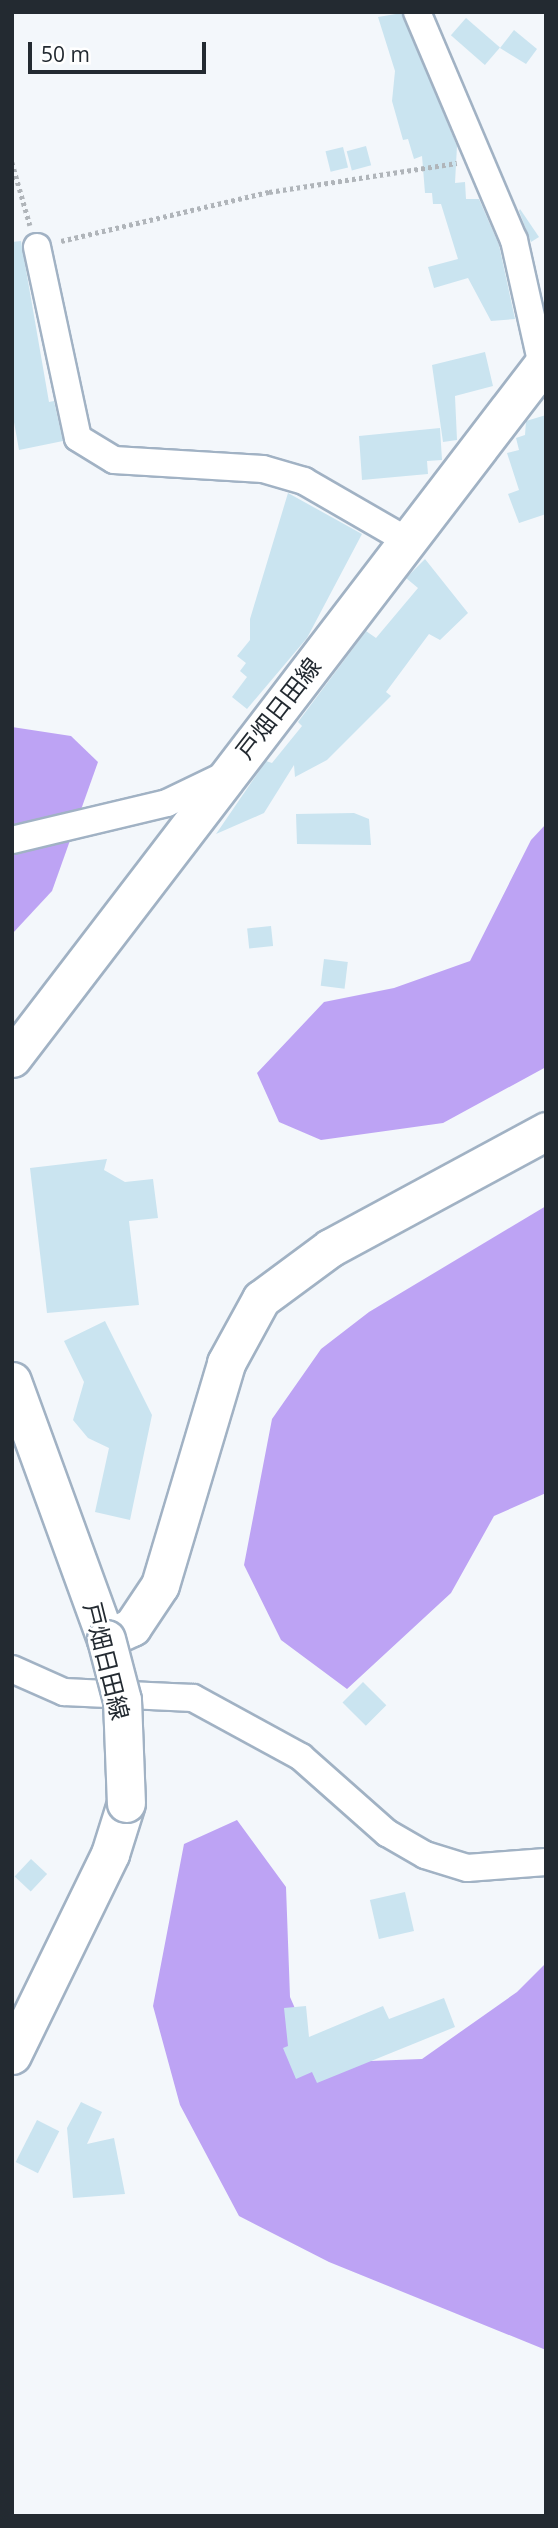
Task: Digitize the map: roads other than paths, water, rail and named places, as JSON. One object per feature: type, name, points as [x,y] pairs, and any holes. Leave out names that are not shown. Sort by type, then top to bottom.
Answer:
[{"type":"main road","name":"戸畑日田線","points":[[12,1058],[544,362]]},
{"type":"main road","points":[[106,1639],[132,1627],[160,1585],[226,1363],[261,1299],[330,1248],[546,1131]]},
{"type":"main road","name":"戸畑日田線","points":[[12,1381],[106,1639],[122,1700],[126,1803],[110,1854],[12,2055]]},
{"type":"street","points":[[417,12],[477,160],[514,240],[544,362]]},
{"type":"street","points":[[37,247],[78,438],[114,460],[263,469],[304,481],[408,541]]},
{"type":"street","points":[[12,840],[167,803],[227,774]]},
{"type":"street","points":[[12,1669],[64,1692],[193,1698],[301,1757],[387,1833],[425,1855],[467,1868],[546,1862]]}]
